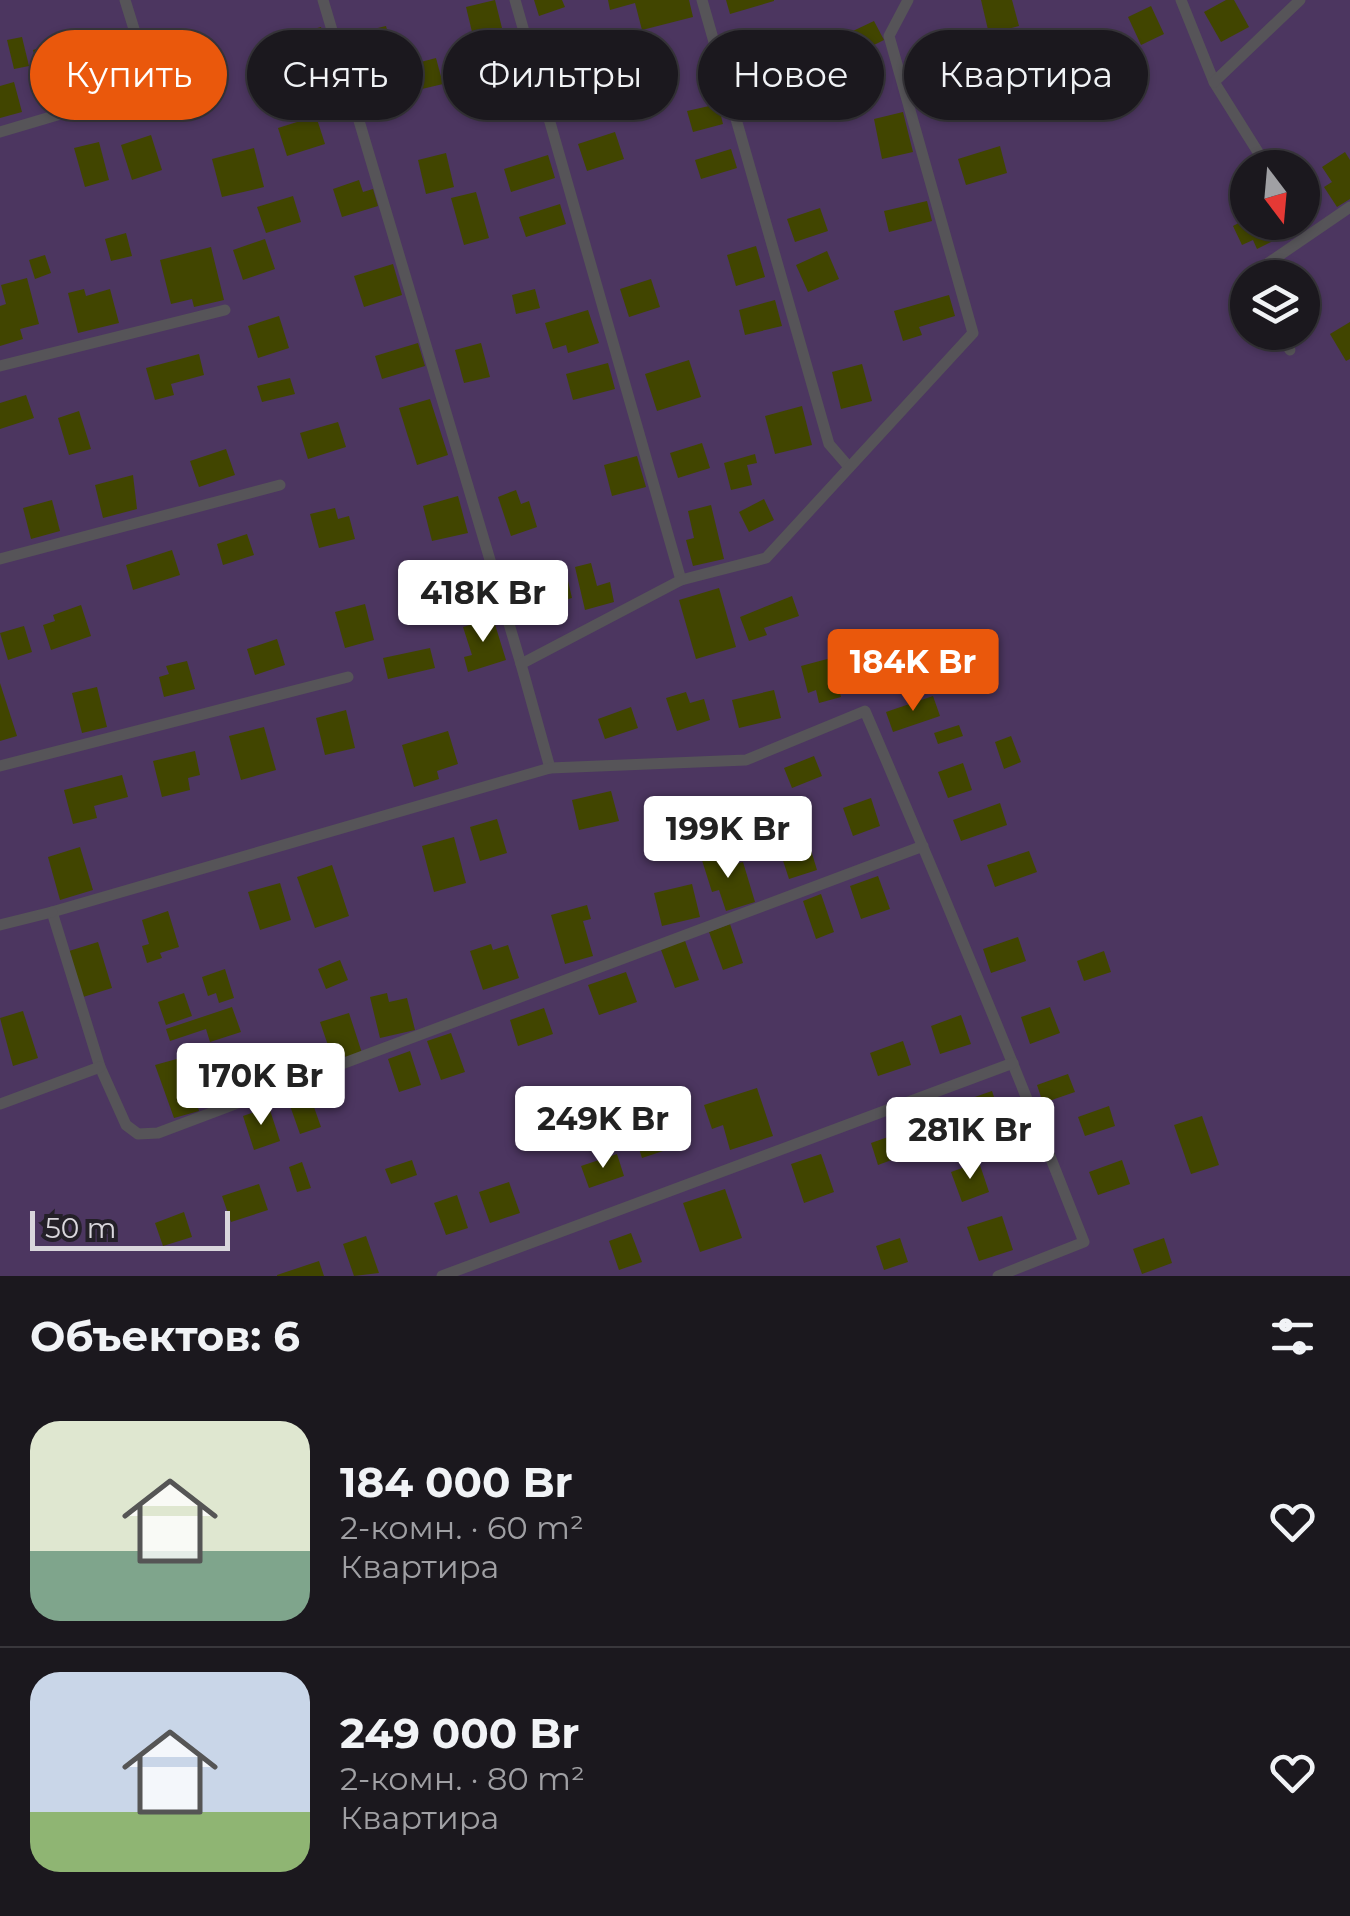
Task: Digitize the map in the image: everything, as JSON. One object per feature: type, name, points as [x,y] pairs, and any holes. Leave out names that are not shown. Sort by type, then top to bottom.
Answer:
[{"type":"lane","points":[[0,132],[152,87],[125,0]]},
{"type":"lane","points":[[323,0],[550,768]]},
{"type":"lane","points":[[515,0],[681,580]]},
{"type":"lane","points":[[702,0],[829,444],[849,467]]},
{"type":"lane","points":[[521,664],[681,580],[766,558],[972,333],[889,36],[908,0]]},
{"type":"lane","points":[[1181,0],[1214,82],[1257,150]]},
{"type":"lane","points":[[1214,82],[1300,0]]},
{"type":"lane","points":[[1320,221],[1350,207]]},
{"type":"lane","points":[[1267,260],[1291,240]]},
{"type":"lane","points":[[0,366],[225,310]]},
{"type":"lane","points":[[0,559],[280,486]]},
{"type":"lane","points":[[0,766],[348,677]]},
{"type":"lane","points":[[0,925],[550,768],[746,760],[865,711],[924,846],[1084,1242],[998,1276]]},
{"type":"lane","points":[[52,912],[100,1067],[126,1125],[138,1134],[158,1133],[924,846]]},
{"type":"lane","points":[[442,1276],[1013,1062]]},
{"type":"lane","points":[[0,1104],[100,1067]]},
{"type":"shaded area","points":[[0,0],[1350,0],[1350,1276],[0,1276]]},
{"type":"building","points":[[495,0],[502,28],[472,30],[466,7]]},
{"type":"building","points":[[534,0],[562,0],[565,7],[539,16]]},
{"type":"building","points":[[608,0],[689,0],[693,17],[642,30],[635,3],[610,10]]},
{"type":"building","points":[[726,0],[774,0],[774,1],[730,14]]},
{"type":"building","points":[[981,0],[1012,0],[1019,26],[988,30]]},
{"type":"building","points":[[1234,0],[1249,27],[1221,42],[1204,12]]},
{"type":"building","points":[[1151,6],[1164,34],[1148,42],[1148,30],[1134,30],[1128,17]]},
{"type":"building","points":[[874,21],[879,30],[855,30]]},
{"type":"building","points":[[22,37],[29,66],[14,69],[7,40]]},
{"type":"building","points":[[436,58],[443,84],[423,89],[423,61]]},
{"type":"building","points":[[14,82],[22,112],[0,118],[0,86]]},
{"type":"building","points":[[698,109],[698,120],[722,120],[723,124],[693,132],[687,111]]},
{"type":"building","points":[[903,112],[913,152],[882,159],[874,120],[884,120],[884,117]]},
{"type":"building","points":[[317,120],[325,144],[287,156],[278,128]]},
{"type":"building","points":[[615,132],[624,159],[587,171],[578,144]]},
{"type":"building","points":[[151,135],[162,170],[132,180],[121,145]]},
{"type":"building","points":[[99,142],[109,180],[85,187],[74,148]]},
{"type":"building","points":[[1000,146],[1007,173],[966,185],[958,159]]},
{"type":"building","points":[[254,148],[264,187],[222,197],[212,159]]},
{"type":"building","points":[[731,149],[737,168],[701,179],[695,160]]},
{"type":"building","points":[[1345,152],[1350,160],[1350,199],[1337,207],[1324,187],[1332,182],[1322,167]]},
{"type":"building","points":[[446,153],[454,187],[426,194],[418,160]]},
{"type":"building","points":[[548,155],[555,178],[511,192],[504,169]]},
{"type":"building","points":[[359,180],[363,192],[373,189],[378,206],[342,217],[333,189]]},
{"type":"building","points":[[476,192],[489,238],[464,245],[451,198]]},
{"type":"building","points":[[293,196],[301,222],[266,233],[257,207]]},
{"type":"building","points":[[927,201],[932,221],[889,232],[884,211]]},
{"type":"building","points":[[560,204],[566,224],[526,237],[519,217]]},
{"type":"building","points":[[820,208],[828,231],[795,242],[787,219]]},
{"type":"building","points":[[126,233],[132,256],[111,261],[105,239]]},
{"type":"building","points":[[265,239],[275,269],[243,280],[233,250]]},
{"type":"building","points":[[1253,240],[1275,240],[1257,249]]},
{"type":"building","points":[[756,246],[765,277],[736,286],[727,255]]},
{"type":"building","points":[[211,247],[224,300],[194,307],[192,299],[171,304],[160,260]]},
{"type":"building","points":[[827,251],[839,279],[808,292],[796,265]]},
{"type":"building","points":[[45,255],[51,273],[35,279],[29,260]]},
{"type":"building","points":[[393,264],[402,295],[364,307],[354,276]]},
{"type":"building","points":[[27,278],[39,324],[20,329],[23,339],[0,346],[0,306],[6,304],[1,285]]},
{"type":"building","points":[[651,279],[660,307],[629,317],[620,289]]},
{"type":"building","points":[[84,289],[86,296],[110,289],[119,323],[78,333],[68,293]]},
{"type":"building","points":[[535,289],[540,308],[516,314],[512,295]]},
{"type":"building","points":[[949,295],[955,316],[919,327],[922,335],[903,341],[894,311]]},
{"type":"building","points":[[775,300],[782,326],[745,335],[739,310]]},
{"type":"building","points":[[588,310],[599,343],[568,353],[566,345],[553,349],[545,323]]},
{"type":"building","points":[[279,316],[289,348],[258,358],[248,326]]},
{"type":"building","points":[[1350,322],[1350,359],[1346,361],[1330,334]]},
{"type":"building","points":[[418,343],[425,366],[382,379],[375,356]]},
{"type":"building","points":[[481,343],[490,377],[464,383],[455,350]]},
{"type":"building","points":[[199,354],[204,375],[171,384],[174,395],[155,400],[146,368]]},
{"type":"building","points":[[689,360],[701,397],[657,411],[645,374]]},
{"type":"building","points":[[608,363],[615,389],[573,400],[566,374]]},
{"type":"building","points":[[862,364],[872,401],[841,409],[832,372]]},
{"type":"building","points":[[290,378],[295,394],[262,402],[257,386]]},
{"type":"building","points":[[26,395],[34,418],[0,429],[0,403]]},
{"type":"building","points":[[430,399],[448,455],[417,465],[399,408]]},
{"type":"building","points":[[802,406],[812,445],[775,454],[765,416]]},
{"type":"building","points":[[79,411],[91,449],[69,455],[58,418]]},
{"type":"building","points":[[338,422],[346,447],[308,459],[300,433]]},
{"type":"building","points":[[702,443],[710,468],[678,478],[670,453]]},
{"type":"building","points":[[226,449],[235,475],[199,487],[190,461]]},
{"type":"building","points":[[755,454],[757,463],[747,465],[752,485],[731,490],[724,463]]},
{"type":"building","points":[[637,456],[646,487],[612,496],[604,465]]},
{"type":"building","points":[[133,475],[137,509],[103,518],[95,485]]},
{"type":"building","points":[[516,490],[521,504],[529,501],[537,527],[511,536],[498,497]]},
{"type":"building","points":[[458,496],[468,533],[432,541],[423,506]]},
{"type":"building","points":[[764,499],[774,520],[749,532],[739,512]]},
{"type":"building","points":[[52,500],[60,531],[31,539],[23,508]]},
{"type":"building","points":[[711,505],[724,559],[693,566],[686,540],[694,538],[688,511]]},
{"type":"building","points":[[335,508],[338,519],[349,516],[355,539],[319,548],[310,514]]},
{"type":"building","points":[[247,534],[254,555],[223,565],[217,544]]},
{"type":"building","points":[[172,550],[180,575],[133,590],[126,565]]},
{"type":"building","points":[[591,563],[597,586],[610,582],[614,602],[585,610],[575,567]]},
{"type":"building","points":[[564,564],[572,598],[520,611],[514,587],[523,585],[521,575]]},
{"type":"building","points":[[719,588],[736,647],[696,659],[679,600]]},
{"type":"building","points":[[792,596],[799,616],[764,628],[767,635],[749,641],[740,617]]},
{"type":"building","points":[[365,604],[374,640],[345,648],[335,612]]},
{"type":"building","points":[[81,605],[91,636],[51,650],[43,625],[55,621],[53,615]]},
{"type":"building","points":[[493,618],[506,660],[468,672],[464,657],[472,655],[463,627]]},
{"type":"building","points":[[24,626],[32,652],[8,660],[0,633]]},
{"type":"building","points":[[907,634],[916,660],[877,672],[869,646]]},
{"type":"building","points":[[277,639],[285,665],[255,675],[247,649]]},
{"type":"building","points":[[430,648],[435,668],[388,679],[383,658]]},
{"type":"building","points":[[831,658],[841,697],[819,703],[816,690],[808,693],[801,666]]},
{"type":"building","points":[[187,661],[195,689],[164,697],[159,677],[169,674],[166,666]]},
{"type":"building","points":[[0,683],[17,736],[0,741]]},
{"type":"building","points":[[97,687],[107,727],[82,733],[72,693]]},
{"type":"building","points":[[774,690],[781,718],[739,728],[732,700]]},
{"type":"building","points":[[686,692],[690,703],[704,699],[710,720],[677,731],[666,698]]},
{"type":"building","points":[[933,696],[940,716],[893,732],[886,712]]},
{"type":"building","points":[[631,707],[638,728],[605,739],[598,719]]},
{"type":"building","points":[[346,710],[355,748],[325,755],[316,718]]},
{"type":"building","points":[[959,725],[963,736],[938,744],[934,733]]},
{"type":"building","points":[[264,727],[276,770],[241,780],[229,736]]},
{"type":"building","points":[[448,731],[458,764],[437,771],[439,779],[414,787],[402,745]]},
{"type":"building","points":[[1011,736],[1021,762],[1004,769],[995,742]]},
{"type":"building","points":[[195,751],[200,775],[188,778],[190,790],[162,797],[153,761]]},
{"type":"building","points":[[814,756],[822,776],[792,788],[784,768]]},
{"type":"building","points":[[963,763],[972,790],[948,798],[938,772]]},
{"type":"building","points":[[122,775],[128,797],[94,806],[97,818],[73,824],[64,790]]},
{"type":"building","points":[[611,791],[619,821],[579,830],[572,800]]},
{"type":"building","points":[[871,798],[880,826],[853,836],[843,808]]},
{"type":"building","points":[[1000,803],[1007,825],[961,841],[953,820]]},
{"type":"building","points":[[497,819],[507,853],[480,861],[470,827]]},
{"type":"building","points":[[804,827],[817,870],[789,879],[775,836]]},
{"type":"building","points":[[454,837],[466,883],[434,892],[422,846]]},
{"type":"building","points":[[80,847],[93,890],[60,900],[48,857]]},
{"type":"building","points":[[723,850],[728,866],[743,862],[755,902],[726,911],[719,890],[712,892],[701,857]]},
{"type":"building","points":[[1029,851],[1037,872],[995,887],[987,865]]},
{"type":"building","points":[[332,865],[349,916],[315,928],[297,877]]},
{"type":"building","points":[[878,876],[890,909],[861,919],[850,886]]},
{"type":"building","points":[[280,883],[291,920],[260,930],[248,892]]},
{"type":"building","points":[[692,884],[700,917],[662,926],[654,893]]},
{"type":"building","points":[[821,894],[834,932],[816,939],[803,901]]},
{"type":"building","points":[[587,905],[591,919],[583,921],[593,956],[565,964],[551,915]]},
{"type":"building","points":[[168,911],[179,947],[160,953],[162,958],[147,963],[142,946],[149,944],[142,920]]},
{"type":"building","points":[[730,924],[743,963],[723,970],[709,932]]},
{"type":"building","points":[[1018,937],[1026,961],[991,973],[983,949]]},
{"type":"building","points":[[684,938],[699,980],[675,988],[660,947]]},
{"type":"building","points":[[98,942],[112,988],[83,997],[69,951]]},
{"type":"building","points":[[491,944],[493,950],[508,945],[519,978],[483,990],[470,951]]},
{"type":"building","points":[[1104,951],[1111,972],[1084,981],[1077,961]]},
{"type":"building","points":[[340,960],[348,980],[326,989],[318,969]]},
{"type":"building","points":[[225,969],[234,998],[219,1003],[216,993],[208,996],[202,977]]},
{"type":"building","points":[[626,972],[637,1002],[599,1015],[588,985]]},
{"type":"building","points":[[184,993],[192,1016],[166,1025],[158,1002]]},
{"type":"building","points":[[387,993],[389,1002],[407,998],[415,1030],[380,1038],[370,997]]},
{"type":"building","points":[[232,1007],[241,1032],[210,1042],[206,1029],[170,1041],[166,1029]]},
{"type":"building","points":[[1050,1007],[1060,1033],[1030,1044],[1021,1017]]},
{"type":"building","points":[[544,1008],[553,1034],[518,1046],[510,1020]]},
{"type":"building","points":[[23,1011],[38,1058],[13,1066],[0,1018]]},
{"type":"building","points":[[349,1013],[362,1053],[346,1059],[343,1050],[331,1054],[320,1022]]},
{"type":"building","points":[[961,1015],[971,1044],[940,1054],[931,1026]]},
{"type":"building","points":[[451,1033],[465,1072],[441,1080],[427,1041]]},
{"type":"building","points":[[903,1041],[911,1065],[878,1076],[870,1053]]},
{"type":"building","points":[[246,1048],[258,1089],[210,1103],[198,1062]]},
{"type":"building","points":[[410,1051],[421,1085],[399,1092],[388,1059]]},
{"type":"building","points":[[184,1057],[199,1111],[174,1118],[155,1065]]},
{"type":"building","points":[[1068,1074],[1075,1092],[1043,1103],[1037,1085]]},
{"type":"building","points":[[757,1088],[773,1136],[730,1150],[723,1125],[712,1129],[704,1105]]},
{"type":"building","points":[[992,1091],[1003,1124],[960,1139],[949,1106]]},
{"type":"building","points":[[309,1093],[321,1127],[300,1134],[288,1100]]},
{"type":"building","points":[[1109,1106],[1115,1126],[1085,1136],[1078,1117]]},
{"type":"building","points":[[269,1107],[280,1141],[254,1150],[243,1116]]},
{"type":"building","points":[[1202,1116],[1219,1165],[1191,1174],[1174,1125]]},
{"type":"building","points":[[663,1129],[669,1149],[642,1158],[636,1139]]},
{"type":"building","points":[[908,1130],[916,1151],[878,1165],[871,1143]]},
{"type":"building","points":[[617,1154],[624,1176],[589,1188],[581,1166]]},
{"type":"building","points":[[821,1154],[834,1192],[804,1203],[791,1164]]},
{"type":"building","points":[[412,1160],[417,1175],[391,1184],[385,1169]]},
{"type":"building","points":[[1122,1160],[1130,1184],[1098,1195],[1089,1172]]},
{"type":"building","points":[[302,1162],[311,1188],[297,1192],[289,1167]]},
{"type":"building","points":[[979,1162],[989,1192],[962,1202],[951,1172]]},
{"type":"building","points":[[509,1182],[520,1213],[490,1223],[479,1192]]},
{"type":"building","points":[[259,1184],[268,1210],[231,1222],[222,1196]]},
{"type":"building","points":[[725,1189],[742,1238],[700,1252],[683,1203]]},
{"type":"building","points":[[457,1195],[468,1228],[446,1235],[434,1203]]},
{"type":"building","points":[[184,1212],[192,1237],[163,1246],[155,1223]]},
{"type":"building","points":[[1002,1216],[1013,1250],[979,1261],[967,1227]]},
{"type":"building","points":[[631,1233],[642,1262],[619,1270],[609,1241]]},
{"type":"building","points":[[366,1236],[379,1273],[354,1276],[343,1244]]},
{"type":"building","points":[[900,1238],[908,1262],[884,1270],[876,1246]]},
{"type":"building","points":[[1164,1238],[1172,1263],[1142,1274],[1133,1249]]},
{"type":"building","points":[[319,1261],[324,1276],[277,1276],[277,1275]]}]
